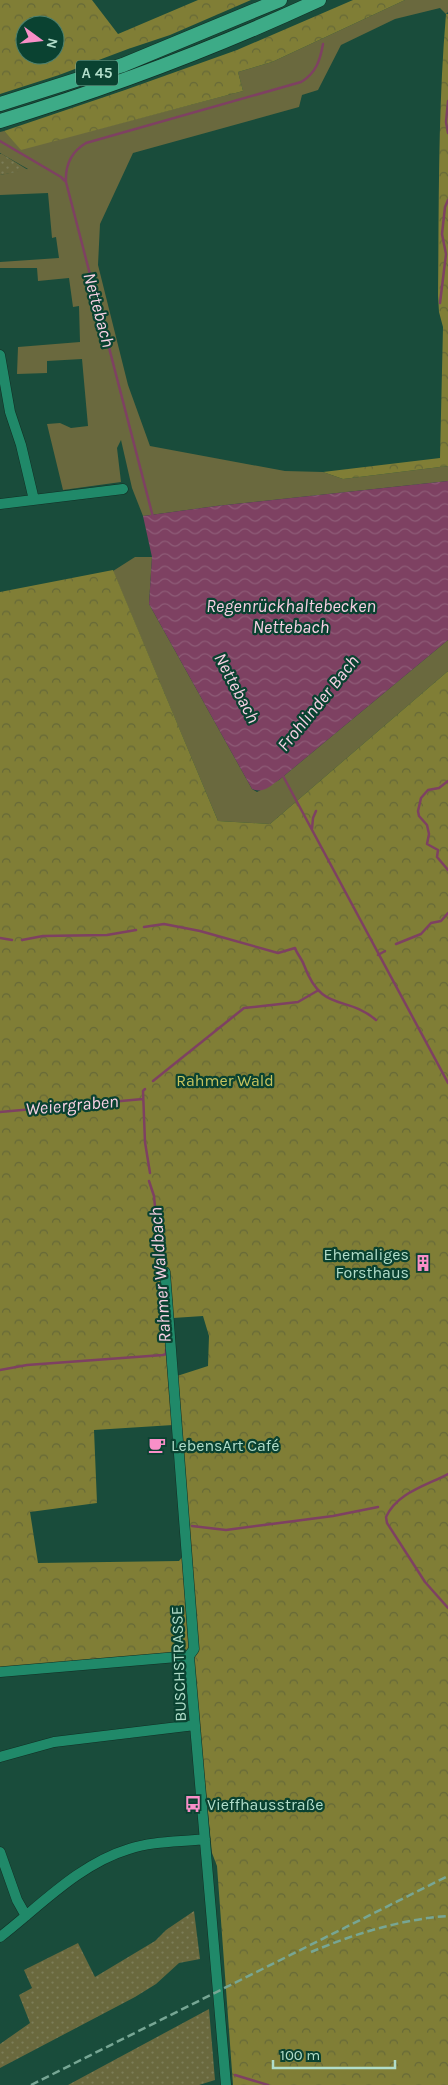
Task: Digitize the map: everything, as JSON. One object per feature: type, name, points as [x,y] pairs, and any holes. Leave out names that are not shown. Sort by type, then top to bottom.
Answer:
[{"type":"highway","name":"A 45","points":[[0,104],[123,65],[280,0]]},
{"type":"highway","name":"A 45","points":[[4,120],[86,94],[165,65],[232,39],[319,0]]},
{"type":"street","points":[[0,355],[5,413],[21,445],[34,500]]},
{"type":"street","points":[[0,504],[123,489]]},
{"type":"street","name":"BUSCHSTRASSE","points":[[165,1272],[194,1649],[189,1656],[226,2085]]},
{"type":"street","points":[[0,1672],[189,1656]]},
{"type":"street","points":[[0,1757],[54,1742],[195,1724]]},
{"type":"street","points":[[0,1937],[80,1875],[119,1852],[149,1844],[205,1839]]},
{"type":"street","points":[[0,1852],[17,1900],[26,1916]]},
{"type":"shaded area","points":[[405,0],[448,0],[448,12],[446,14],[440,8],[395,19],[341,45],[318,90],[302,95],[299,107],[133,153],[100,224],[98,265],[128,385],[150,446],[285,471],[323,472],[343,479],[448,466],[448,481],[216,506],[143,516],[132,488],[121,440],[117,448],[121,482],[63,490],[47,424],[60,423],[71,428],[88,426],[82,359],[47,361],[47,373],[17,374],[18,347],[80,342],[79,306],[73,307],[69,278],[38,281],[37,268],[0,268],[0,262],[59,258],[56,237],[52,238],[48,193],[0,195],[0,175],[28,169],[0,153],[0,132],[4,131],[21,149],[243,91],[238,72],[272,62]]},
{"type":"shaded area","points":[[0,154],[2,154],[28,170],[0,175]]},
{"type":"shaded area","points":[[135,557],[152,557],[149,604],[252,789],[257,792],[279,780],[448,640],[448,671],[270,824],[218,821],[113,571]]},
{"type":"shaded area","points":[[194,1911],[200,1959],[179,1963],[156,1984],[135,1997],[0,2068],[0,2044],[30,2023],[19,1995],[32,1988],[24,1970],[78,1943],[95,1977],[155,1941],[166,1930]]},
{"type":"shaded area","points":[[209,2009],[215,2080],[199,2085],[68,2085]]},
{"type":"green space","points":[[0,0],[92,0],[118,34],[198,0],[251,0],[170,35],[0,94]]},
{"type":"green space","points":[[353,0],[405,0],[272,62],[238,72],[243,91],[21,150],[4,131],[237,50]]},
{"type":"green space","points":[[446,14],[448,14],[448,466],[343,479],[323,472],[440,458],[443,327],[439,312],[438,296],[439,190],[440,120]]},
{"type":"green space","name":"Rahmer Wald","points":[[113,570],[218,821],[270,824],[448,671],[448,2085],[233,2085],[217,1866],[212,1853],[192,1652],[0,1669],[0,592]],"holes":[[[203,1316],[209,1336],[208,1366],[177,1376],[173,1318]],[[173,1425],[183,1556],[179,1561],[38,1563],[30,1512],[97,1503],[94,1430]]]},
{"type":"water","name":"Regenrückhaltebecken Nettebach","points":[[448,481],[448,640],[279,780],[260,791],[252,789],[149,604],[152,557],[143,516],[216,506]]},
{"type":"waterway","name":"Nettebach","points":[[153,517],[66,182],[68,165],[76,150],[86,143],[301,82],[314,71],[323,44]]},
{"type":"waterway","name":"Frohlinder Bach","points":[[448,101],[446,122],[448,133]]},
{"type":"waterway","points":[[0,141],[65,181]]},
{"type":"waterway","name":"Frohlinder Bach","points":[[440,303],[446,254],[442,234],[445,207],[448,200]]},
{"type":"waterway","name":"Nettebach","points":[[282,774],[448,1083]]},
{"type":"waterway","points":[[448,781],[439,788],[428,790],[421,798],[418,811],[419,816],[427,825],[429,834],[427,844],[438,850],[437,857],[448,870]]},
{"type":"waterway","points":[[312,829],[316,811]]},
{"type":"waterway","points":[[396,944],[421,934],[431,923],[441,921],[448,913]]},
{"type":"waterway","points":[[144,927],[164,924],[200,931],[278,953],[295,948],[311,980],[319,991],[327,997],[365,1012],[376,1020]]},
{"type":"waterway","points":[[22,940],[43,936],[107,935],[136,930]]},
{"type":"waterway","points":[[0,938],[12,940]]},
{"type":"waterway","points":[[378,955],[385,951]]},
{"type":"waterway","name":"Rahmer Waldbach","points":[[153,1081],[244,1008],[298,1002],[317,991]]},
{"type":"waterway","name":"Rahmer Waldbach","points":[[145,1089],[143,1091],[145,1142],[150,1173]]},
{"type":"waterway","name":"Weiergraben","points":[[0,1112],[143,1099]]},
{"type":"waterway","name":"Rahmer Waldbach","points":[[149,1181],[154,1196],[161,1272]]},
{"type":"waterway","name":"Rahmer Waldbach","points":[[161,1283],[163,1310]]},
{"type":"waterway","name":"Rahmer Waldbach","points":[[0,1370],[27,1365],[163,1355],[166,1354],[166,1350]]},
{"type":"waterway","points":[[448,1474],[404,1496],[386,1517],[387,1523],[425,1582],[448,1608]]},
{"type":"waterway","points":[[192,1526],[226,1530],[333,1516],[378,1507]]},
{"type":"waterway","points":[[235,2075],[268,2085]]},
{"type":"railway","points":[[31,2085],[448,1876]]},
{"type":"railway","points":[[311,1952],[378,1928],[413,1920],[448,1916]]},
{"type":"place","name":"Ehemaliges Forsthaus","points":[[423,1263]]},
{"type":"place","name":"LebensArt Café","points":[[157,1445]]},
{"type":"place","name":"Vieffhausstraße","points":[[193,1804]]}]
